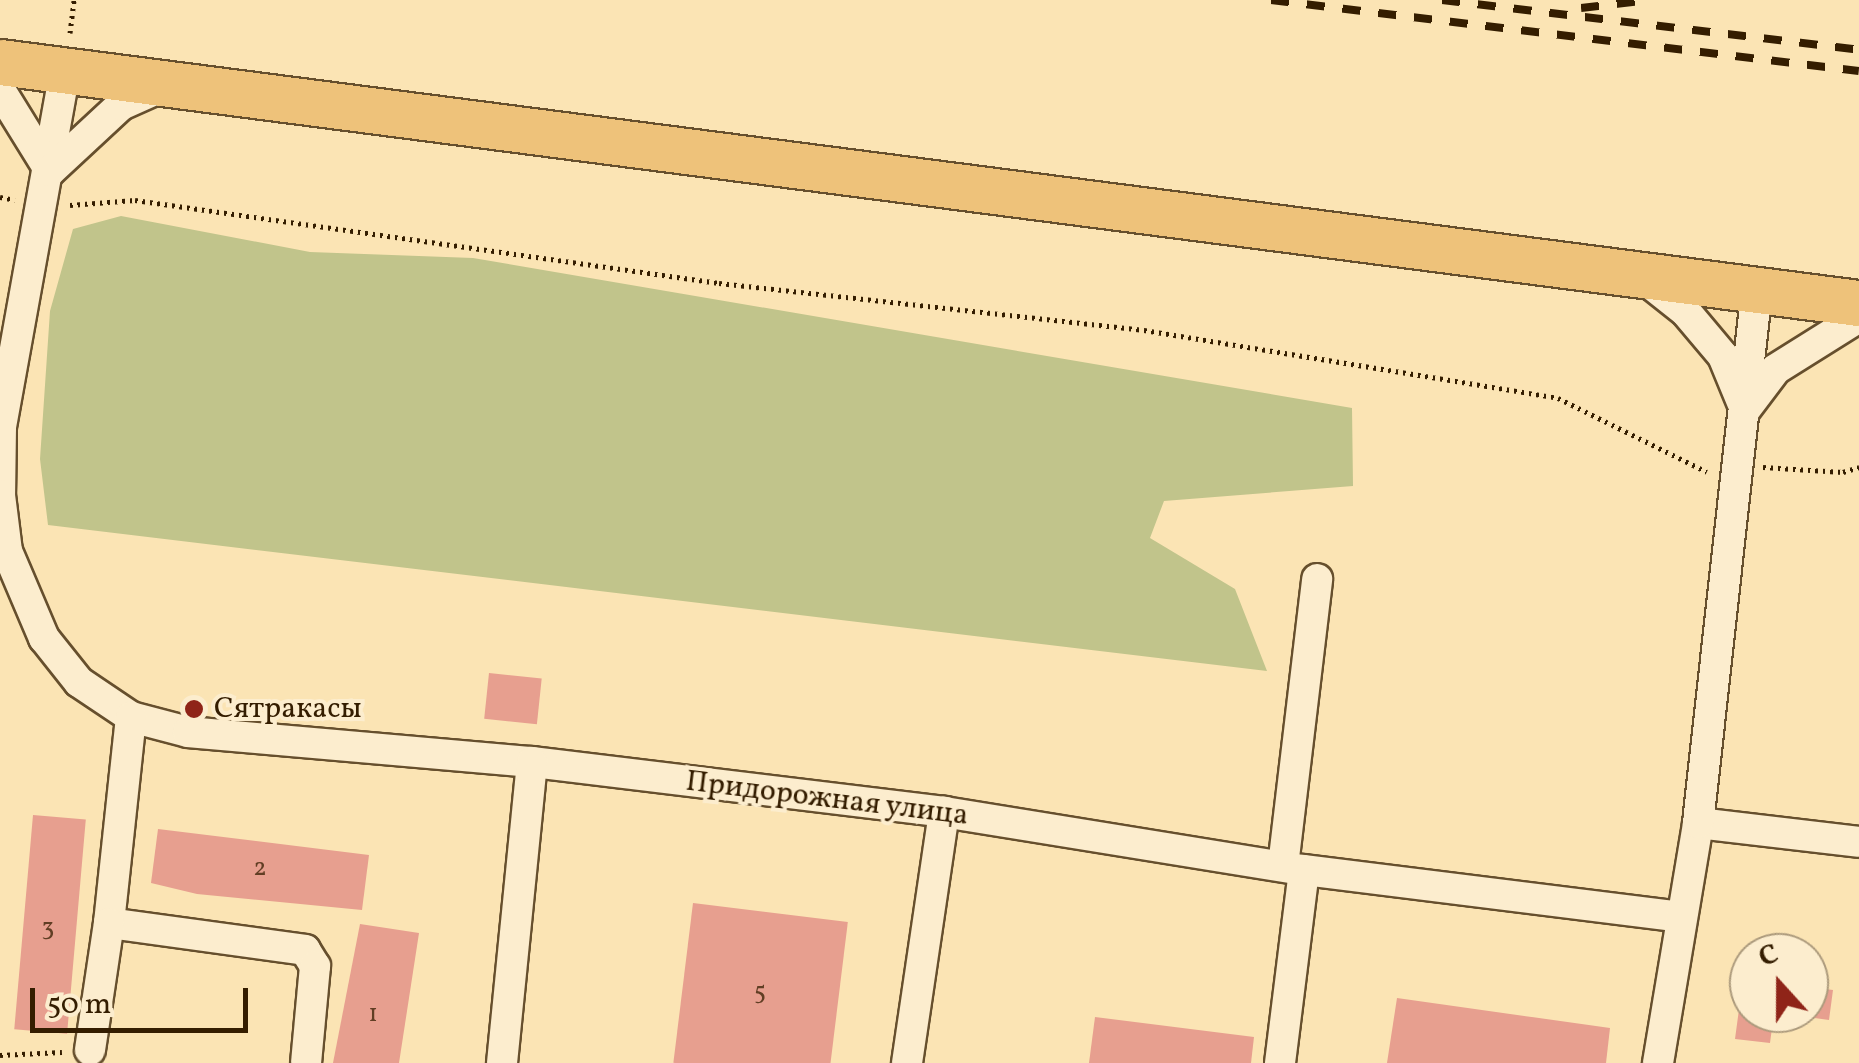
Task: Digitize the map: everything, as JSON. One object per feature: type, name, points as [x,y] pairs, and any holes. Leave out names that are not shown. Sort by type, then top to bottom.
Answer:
[{"type":"highway","points":[[0,62],[1859,302]]},
{"type":"street","name":"Придорожная улица","points":[[65,71],[50,171],[0,427],[12,610],[79,682],[132,717],[188,732],[532,762],[944,812],[1294,868],[1680,917]]},
{"type":"street","points":[[0,90],[50,171],[121,105],[169,84]]},
{"type":"street","points":[[1639,275],[1686,312],[1723,356],[1745,410]]},
{"type":"street","points":[[1658,1063],[1698,823],[1757,289]]},
{"type":"street","points":[[1745,410],[1776,369],[1859,316]]},
{"type":"street","points":[[1280,1063],[1318,579]]},
{"type":"street","points":[[90,1050],[109,924],[132,717]]},
{"type":"street","points":[[502,1063],[532,762]]},
{"type":"street","points":[[907,1063],[944,812]]},
{"type":"street","points":[[1698,823],[1859,842]]},
{"type":"street","points":[[109,924],[305,950],[315,966],[306,1063]]},
{"type":"path","points":[[0,197],[43,206],[135,200],[719,283],[1144,330],[1558,398],[1738,476],[1844,472],[1859,467]]},
{"type":"path","points":[[0,1055],[90,1050]]},
{"type":"green space","points":[[121,216],[310,252],[473,258],[1352,408],[1353,486],[1164,501],[1150,538],[1235,589],[1267,671],[48,525],[40,459],[50,311],[73,229]]},
{"type":"building","points":[[489,673],[542,679],[537,724],[484,719]]},
{"type":"building","points":[[33,815],[86,820],[67,1034],[14,1029]]},
{"type":"building","points":[[158,829],[369,855],[362,910],[197,894],[151,883]]},
{"type":"building","points":[[693,903],[848,922],[831,1063],[673,1063]]},
{"type":"building","points":[[360,924],[419,933],[399,1063],[333,1063]]},
{"type":"building","points":[[1397,998],[1610,1028],[1606,1063],[1387,1063]]},
{"type":"building","points":[[1095,1017],[1254,1037],[1251,1063],[1089,1063]]},
{"type":"building","points":[[1736,1033],[1771,1033],[1770,1043],[1735,1039]]},
{"type":"railway","points":[[1271,0],[1859,71]]},
{"type":"railway","points":[[1442,0],[1859,50]]},
{"type":"railway","points":[[1581,8],[1650,0]]},
{"type":"place","name":"Сятракасы","points":[[194,709]]}]
